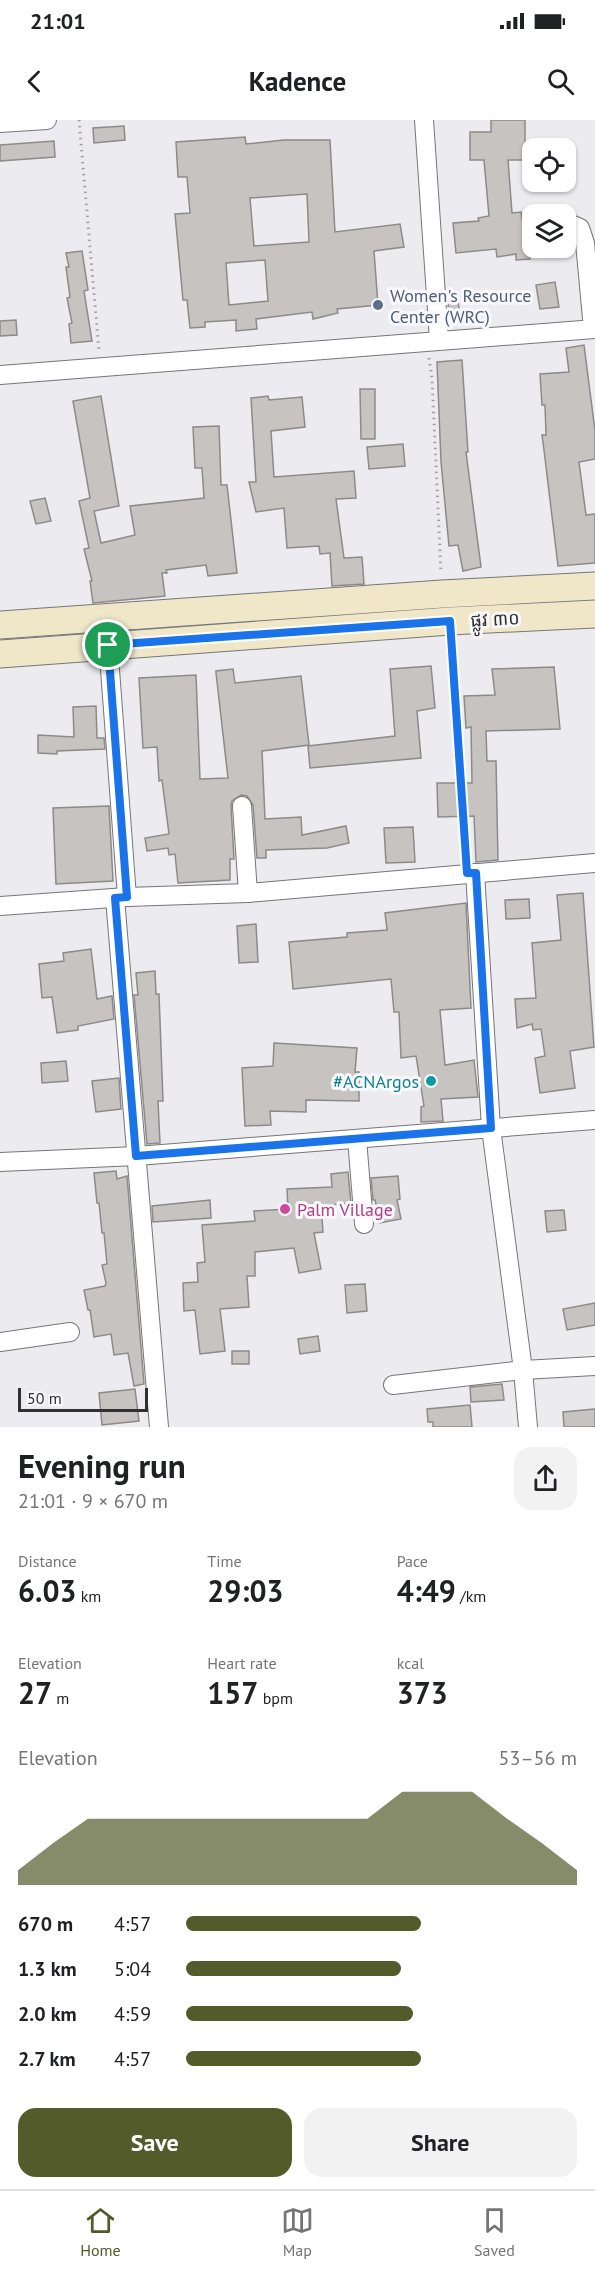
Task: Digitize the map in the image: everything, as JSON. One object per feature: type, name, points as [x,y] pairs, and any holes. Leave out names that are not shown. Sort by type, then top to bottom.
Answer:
[{"type":"street","points":[[0,123],[47,120]]},
{"type":"street","points":[[424,120],[433,341]]},
{"type":"street","points":[[0,375],[101,369],[594,329],[585,243],[580,228],[576,226]]},
{"type":"street","name":"ផ្លូវ ៣០","points":[[0,625],[106,616],[595,586]]},
{"type":"street","name":"ផ្លូវ ៣០","points":[[0,654],[450,621],[595,614]]},
{"type":"street","points":[[106,616],[136,1156],[159,1427]]},
{"type":"street","points":[[242,806],[248,893]]},
{"type":"street","points":[[0,906],[121,897],[248,893],[595,863]]},
{"type":"street","points":[[471,873],[491,1128],[523,1370],[528,1427]]},
{"type":"street","points":[[0,1162],[136,1156],[595,1120]]},
{"type":"street","points":[[357,1139],[364,1224]]},
{"type":"street","points":[[0,1342],[70,1332]]},
{"type":"street","points":[[393,1385],[523,1370],[595,1366]]},
{"type":"path","points":[[79,120],[101,369]]},
{"type":"path","points":[[433,341],[432,378],[442,594]]},
{"type":"path","points":[[450,621],[471,873]]},
{"type":"building","points":[[491,120],[525,120],[522,160],[508,160],[512,213],[521,212],[522,217],[522,258],[530,259],[516,260],[516,254],[497,257],[496,249],[456,253],[453,223],[479,221],[478,218],[489,216],[484,160],[470,160],[470,132],[491,132]]},
{"type":"building","points":[[124,126],[125,140],[94,143],[93,128]]},
{"type":"building","points":[[245,137],[246,144],[284,140],[330,140],[335,232],[400,224],[404,247],[374,251],[378,305],[337,309],[338,313],[313,319],[312,312],[256,319],[257,329],[236,331],[236,320],[205,322],[205,327],[190,328],[187,300],[183,300],[175,214],[190,213],[187,177],[178,177],[176,142]],"holes":[[[307,194],[309,242],[254,246],[250,198]],[[265,260],[268,301],[229,305],[226,263]]]},
{"type":"building","points":[[54,141],[55,157],[0,161],[0,145]]},
{"type":"building","points":[[82,251],[88,290],[84,291],[92,341],[71,343],[69,324],[72,323],[67,298],[70,297],[66,267],[69,267],[66,253]]},
{"type":"building","points":[[555,282],[559,307],[540,309],[536,285]]},
{"type":"building","points":[[458,300],[460,318],[449,320],[448,301]]},
{"type":"building","points":[[16,320],[17,335],[0,336],[0,321]]},
{"type":"building","points":[[584,345],[595,431],[595,459],[579,462],[586,515],[595,514],[595,563],[558,566],[542,435],[546,435],[545,405],[542,405],[540,374],[569,372],[566,348]]},
{"type":"building","points":[[462,360],[468,452],[466,452],[481,567],[463,571],[458,545],[449,546],[441,462],[437,362]]},
{"type":"building","points":[[360,389],[375,389],[375,439],[361,439]]},
{"type":"building","points":[[101,396],[119,506],[94,511],[101,543],[135,535],[130,506],[204,498],[202,468],[195,468],[193,427],[219,426],[221,485],[227,485],[237,573],[208,576],[206,565],[166,570],[167,573],[162,573],[165,596],[93,603],[90,581],[92,581],[84,549],[89,548],[79,501],[90,498],[73,401]]},
{"type":"building","points":[[268,396],[269,400],[302,397],[305,427],[271,431],[274,477],[354,471],[356,498],[336,499],[344,558],[362,557],[364,584],[332,586],[330,553],[320,554],[319,546],[287,548],[284,508],[256,512],[249,482],[256,482],[251,398]]},
{"type":"building","points":[[403,444],[405,466],[369,469],[367,447]]},
{"type":"building","points":[[45,498],[51,521],[36,524],[30,501]]},
{"type":"building","points":[[431,666],[435,708],[417,711],[421,758],[310,768],[308,746],[395,736],[390,669]]},
{"type":"building","points":[[554,667],[560,729],[486,731],[487,761],[496,761],[498,860],[476,862],[474,816],[438,817],[437,783],[472,783],[471,727],[466,728],[464,696],[495,695],[492,669]]},
{"type":"building","points":[[233,669],[235,683],[301,676],[309,745],[262,751],[265,819],[301,817],[302,835],[346,826],[349,843],[327,848],[266,850],[266,858],[257,858],[253,805],[247,796],[241,795],[232,801],[231,806],[234,859],[230,859],[230,880],[178,883],[175,854],[169,855],[168,848],[147,851],[145,838],[169,834],[162,780],[159,781],[157,747],[143,748],[139,678],[196,675],[200,779],[228,778],[216,671]]},
{"type":"building","points":[[96,706],[97,738],[104,738],[105,749],[57,751],[57,754],[38,753],[38,735],[74,737],[73,707]]},
{"type":"building","points":[[109,806],[113,881],[56,884],[53,808]]},
{"type":"building","points":[[413,827],[415,862],[386,863],[384,828]]},
{"type":"building","points":[[583,893],[594,1047],[570,1051],[575,1088],[540,1093],[535,1058],[545,1056],[541,1029],[533,1030],[532,1024],[517,1028],[515,999],[536,998],[532,943],[561,940],[557,895]]},
{"type":"building","points":[[529,899],[530,918],[506,919],[505,900]]},
{"type":"building","points":[[466,903],[471,1008],[440,1010],[445,1065],[474,1060],[478,1097],[441,1099],[443,1121],[421,1122],[421,1107],[424,1106],[416,1056],[401,1058],[399,1012],[394,1012],[391,979],[293,989],[289,942],[347,937],[347,933],[387,930],[385,913]]},
{"type":"building","points":[[256,924],[258,962],[239,963],[237,926]]},
{"type":"building","points":[[91,949],[97,999],[112,996],[114,1019],[78,1026],[78,1030],[57,1033],[52,997],[42,998],[39,964],[64,961],[63,953]]},
{"type":"building","points":[[155,971],[156,994],[159,994],[163,1101],[158,1101],[160,1143],[147,1144],[134,995],[138,995],[136,973]]},
{"type":"building","points":[[274,1043],[357,1048],[355,1072],[359,1072],[359,1101],[306,1100],[306,1112],[270,1111],[271,1125],[245,1126],[242,1068],[273,1066]]},
{"type":"building","points":[[66,1061],[68,1081],[42,1083],[41,1063]]},
{"type":"building","points":[[119,1078],[121,1109],[96,1112],[92,1081]]},
{"type":"building","points":[[116,1171],[117,1179],[127,1176],[144,1384],[134,1386],[128,1353],[114,1355],[111,1334],[94,1337],[84,1290],[105,1286],[106,1283],[102,1265],[107,1264],[104,1233],[102,1233],[99,1203],[97,1203],[94,1173]]},
{"type":"building","points":[[348,1172],[351,1203],[321,1206],[323,1232],[314,1233],[321,1269],[299,1273],[294,1248],[255,1252],[255,1276],[247,1276],[249,1307],[220,1309],[225,1351],[200,1354],[195,1310],[184,1311],[183,1283],[198,1282],[197,1263],[205,1262],[202,1225],[255,1221],[254,1211],[288,1209],[287,1189],[332,1187],[331,1174]]},
{"type":"building","points":[[398,1176],[400,1199],[397,1200],[401,1219],[380,1223],[375,1200],[373,1200],[371,1178]]},
{"type":"building","points":[[210,1200],[211,1218],[153,1222],[152,1206]]},
{"type":"building","points":[[564,1210],[566,1230],[547,1232],[545,1211]]},
{"type":"building","points":[[365,1284],[367,1311],[347,1313],[345,1285]]},
{"type":"building","points":[[595,1303],[595,1325],[567,1330],[563,1309]]},
{"type":"building","points":[[318,1336],[320,1351],[300,1354],[298,1339]]},
{"type":"building","points":[[232,1351],[249,1351],[249,1364],[232,1364]]},
{"type":"building","points":[[502,1384],[504,1400],[471,1402],[470,1387]]},
{"type":"building","points":[[135,1389],[139,1421],[102,1425],[99,1393]]},
{"type":"building","points":[[470,1405],[472,1427],[433,1427],[433,1422],[428,1422],[427,1409]]},
{"type":"building","points":[[595,1409],[595,1427],[564,1427],[563,1412]]},
{"type":"place","name":"Women's Resource Center (WRC)","points":[[378,305]]},
{"type":"place","name":"#ACNArgos","points":[[431,1081]]},
{"type":"place","name":"Palm Village","points":[[285,1209]]},
{"type":"route","points":[[450,621],[467,873],[476,873],[491,1128],[136,1156],[115,898],[127,897],[108,645],[450,621]]}]
